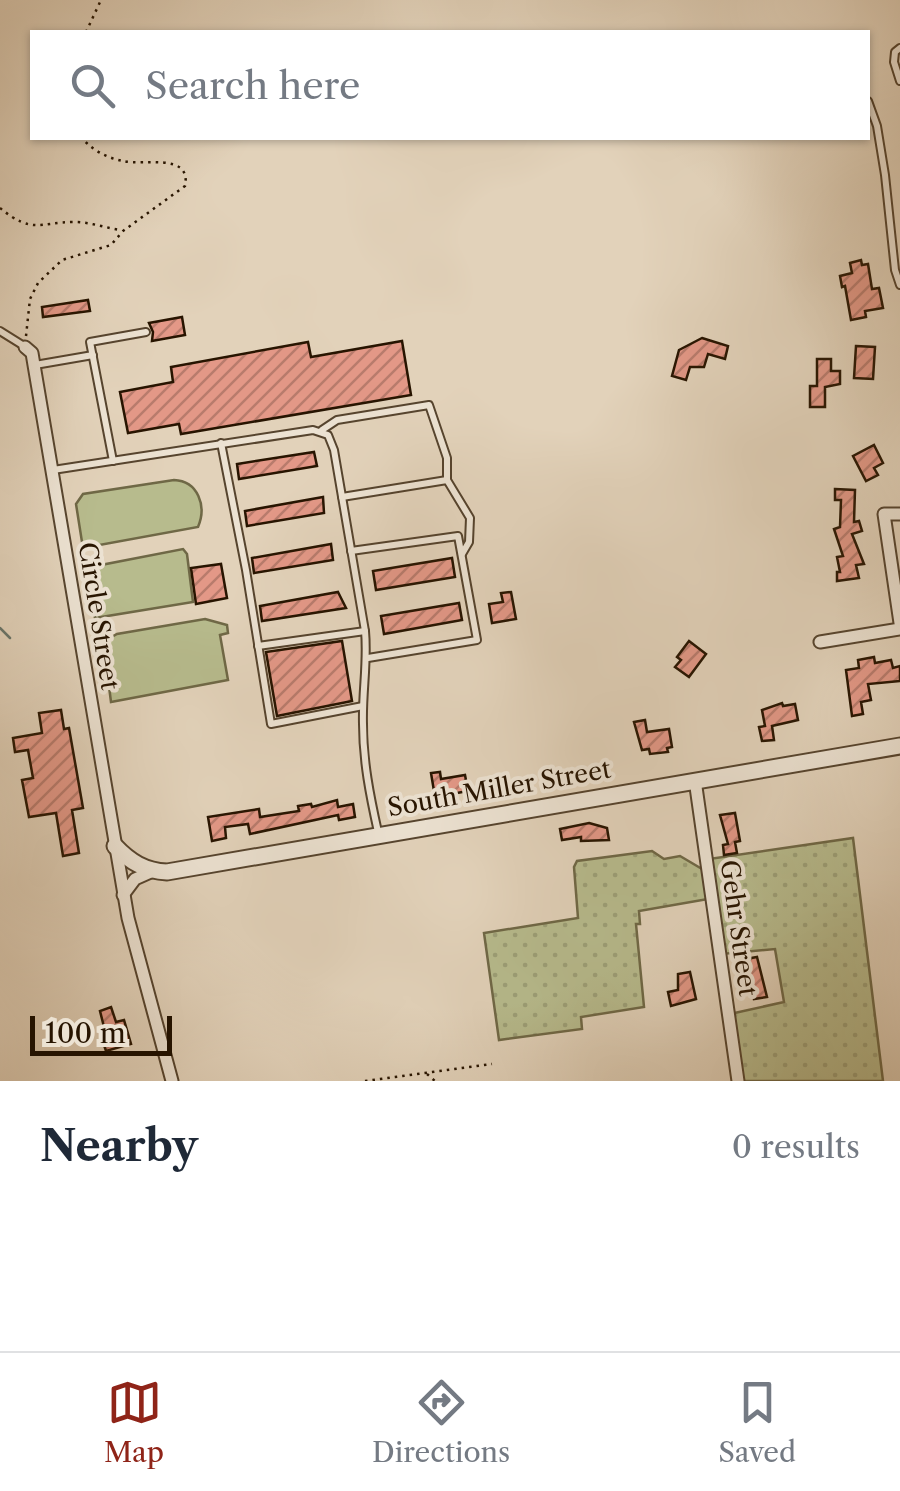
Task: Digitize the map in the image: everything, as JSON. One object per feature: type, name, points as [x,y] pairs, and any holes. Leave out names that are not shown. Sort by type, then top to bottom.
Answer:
[{"type":"street","name":"Circle Street","points":[[25,347],[32,353],[123,895],[172,1081]]},
{"type":"street","points":[[820,642],[900,626],[884,514],[900,514]]},
{"type":"street","name":"South Miller Street","points":[[153,871],[167,872],[900,746]]},
{"type":"street","name":"Gehr Street","points":[[695,780],[738,1081]]},
{"type":"street","points":[[115,846],[127,859],[153,871]]},
{"type":"street","points":[[123,895],[135,878],[153,871]]},
{"type":"lane","points":[[900,48],[895,52],[894,62],[900,81]]},
{"type":"lane","points":[[870,108],[880,142],[900,286]]},
{"type":"lane","points":[[0,331],[25,347]]},
{"type":"lane","points":[[113,460],[90,342],[146,332]]},
{"type":"lane","points":[[34,365],[93,356]]},
{"type":"lane","points":[[52,470],[322,430],[337,420],[429,405],[446,458],[447,480],[470,518],[469,542],[462,554]]},
{"type":"lane","points":[[322,430],[334,450],[365,630],[368,658],[363,706],[368,787],[378,834]]},
{"type":"lane","points":[[221,443],[271,724],[363,706]]},
{"type":"lane","points":[[342,497],[447,480]]},
{"type":"lane","points":[[351,552],[458,536],[477,640],[368,658]]},
{"type":"lane","points":[[258,646],[365,630]]},
{"type":"path","points":[[87,30],[101,0]]},
{"type":"path","points":[[25,347],[30,299],[38,283],[62,260],[111,245],[123,230],[186,186],[184,170],[173,164],[124,162],[88,146],[84,140]]},
{"type":"path","points":[[0,208],[30,225],[45,227],[73,222],[123,230]]},
{"type":"path","points":[[365,1081],[492,1064]]},
{"type":"path","points":[[426,1073],[435,1081]]},
{"type":"green space","points":[[174,480],[195,490],[201,503],[198,527],[94,546],[82,542],[76,504],[83,494]]},
{"type":"green space","points":[[183,549],[187,554],[193,602],[95,618],[89,584],[96,566]]},
{"type":"green space","points":[[205,619],[227,625],[228,633],[220,635],[228,680],[111,702],[105,655],[110,638]]},
{"type":"green space","points":[[853,838],[883,1081],[740,1081],[730,1014],[784,1002],[775,949],[722,954],[709,859]]},
{"type":"green space","points":[[652,851],[664,859],[680,856],[702,869],[708,899],[639,911],[640,924],[636,924],[644,1007],[581,1017],[582,1029],[499,1040],[484,933],[578,918],[574,867],[577,861]]},
{"type":"building","points":[[861,260],[862,265],[868,264],[872,289],[879,288],[883,308],[865,311],[866,317],[851,320],[840,276],[852,273],[850,263]]},
{"type":"building","points":[[88,300],[90,311],[43,317],[42,307]]},
{"type":"building","points":[[182,317],[185,335],[152,341],[149,323]]},
{"type":"building","points":[[702,338],[728,346],[725,359],[708,354],[704,367],[690,367],[686,380],[672,376],[679,350]]},
{"type":"building","points":[[402,341],[411,395],[181,434],[179,424],[128,433],[120,392],[173,382],[171,367],[308,342],[311,357]]},
{"type":"building","points":[[856,346],[875,347],[873,379],[854,378]]},
{"type":"building","points":[[817,359],[831,359],[831,371],[840,371],[840,384],[825,387],[825,407],[810,407],[810,386],[817,386]]},
{"type":"building","points":[[874,445],[883,463],[874,468],[878,475],[866,481],[853,456]]},
{"type":"building","points":[[314,452],[317,466],[239,479],[237,464]]},
{"type":"building","points":[[835,489],[855,490],[854,522],[859,521],[862,531],[852,534],[864,564],[856,565],[859,578],[837,581],[837,557],[843,556],[834,529],[840,527],[841,500],[835,500]]},
{"type":"building","points":[[323,497],[324,513],[247,526],[245,511]]},
{"type":"building","points":[[331,544],[333,560],[254,573],[252,558]]},
{"type":"building","points":[[452,558],[455,577],[376,590],[373,571]]},
{"type":"building","points":[[221,564],[227,598],[196,604],[191,568]]},
{"type":"building","points":[[338,592],[346,608],[262,621],[260,606]]},
{"type":"building","points":[[511,592],[516,619],[492,623],[489,604],[503,602],[501,593]]},
{"type":"building","points":[[459,603],[462,620],[384,634],[381,616]]},
{"type":"building","points":[[342,641],[352,701],[277,716],[266,652]]},
{"type":"building","points":[[689,641],[706,654],[689,677],[675,667]]},
{"type":"building","points":[[874,657],[875,663],[891,660],[893,668],[900,666],[900,681],[868,684],[871,700],[861,702],[863,714],[852,716],[846,670],[859,668],[858,660]]},
{"type":"building","points":[[782,703],[795,704],[798,720],[772,726],[774,740],[762,741],[762,710]]},
{"type":"building","points":[[61,710],[64,729],[69,728],[83,808],[72,810],[79,853],[63,856],[56,813],[29,817],[22,780],[33,778],[28,750],[15,752],[13,738],[42,733],[39,713]]},
{"type":"building","points":[[645,720],[647,732],[669,729],[672,747],[667,748],[668,752],[650,754],[649,749],[642,750],[634,722]]},
{"type":"building","points":[[440,772],[441,779],[465,775],[468,791],[435,797],[431,773]]},
{"type":"building","points":[[337,800],[338,807],[353,804],[355,817],[339,820],[338,815],[250,834],[248,824],[225,827],[226,838],[212,841],[208,817],[259,809],[260,817]]},
{"type":"building","points":[[735,813],[740,841],[735,842],[737,853],[724,855],[723,845],[728,844],[720,815]]},
{"type":"building","points":[[589,823],[607,828],[609,840],[562,840],[560,829]]},
{"type":"building","points":[[757,957],[767,997],[754,999],[752,986],[744,987],[740,960]]},
{"type":"building","points":[[690,972],[696,999],[671,1006],[668,992],[678,990],[678,974]]},
{"type":"building","points":[[111,1007],[116,1022],[124,1020],[131,1044],[106,1051],[100,1011]]},
{"type":"waterway","points":[[0,628],[10,638]]}]
